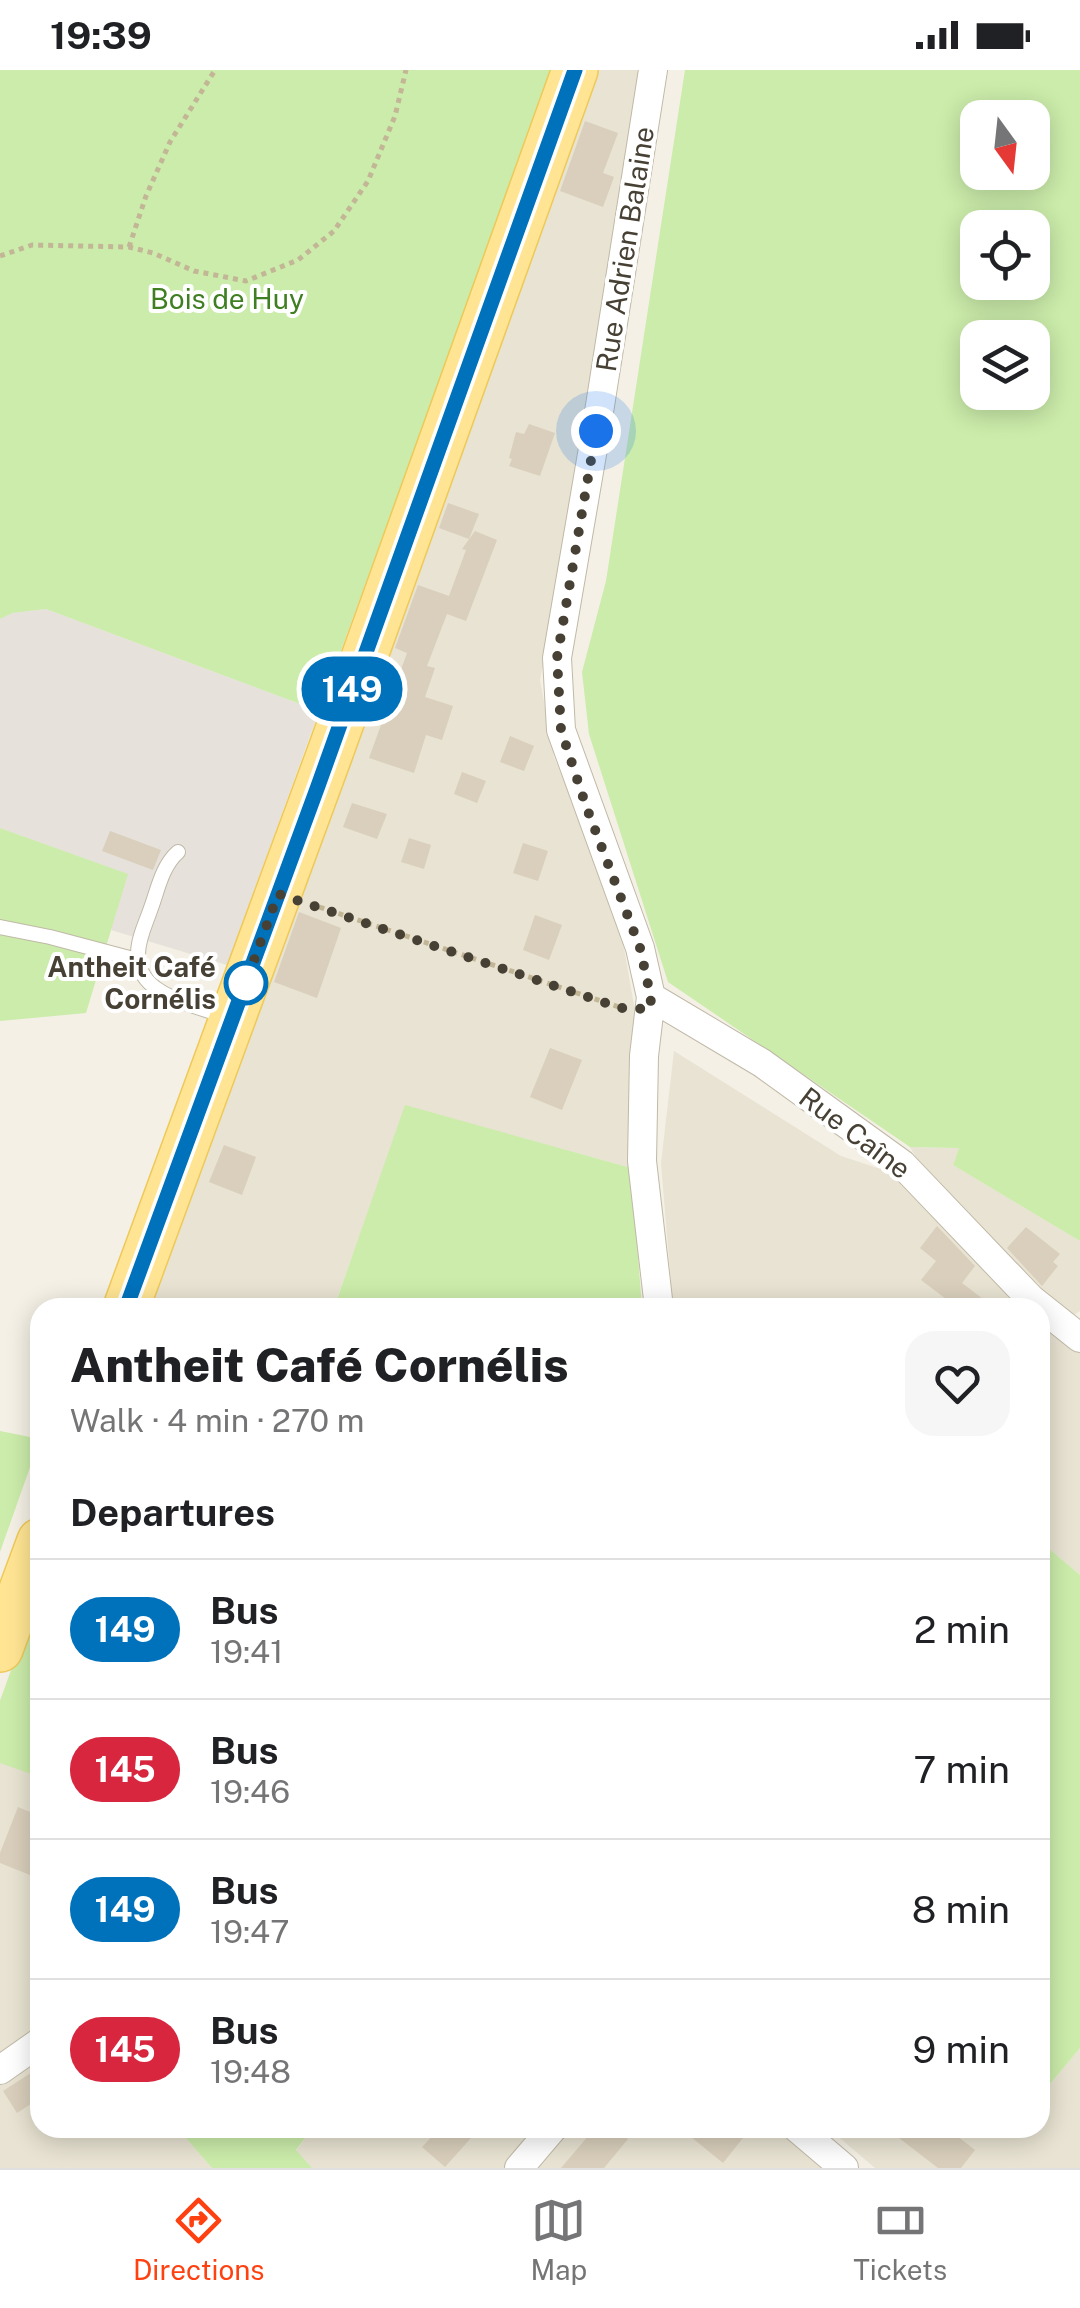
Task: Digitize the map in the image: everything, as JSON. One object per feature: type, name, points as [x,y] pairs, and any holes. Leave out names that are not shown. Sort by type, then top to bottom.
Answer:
[{"type":"main road","points":[[130,1298],[575,70]]},
{"type":"main road","points":[[0,1650],[30,1568]]},
{"type":"street","name":"Rue Adrien Balaine","points":[[653,70],[557,658],[561,730],[640,948],[650,1003],[644,1056],[642,1161],[658,1298]]},
{"type":"street","name":"Rue Caîne","points":[[650,1003],[762,1064],[902,1164],[1030,1298]]},
{"type":"street","name":"Rue Caîne","points":[[1050,1314],[1080,1338]]},
{"type":"street","points":[[0,2070],[30,2049]]},
{"type":"street","points":[[518,2168],[544,2138]]},
{"type":"street","points":[[809,2138],[844,2168]]},
{"type":"lane","points":[[178,852],[169,860],[162,878],[140,938],[137,960],[144,979],[157,990],[232,1019]]},
{"type":"lane","points":[[0,927],[137,960]]},
{"type":"path","points":[[129,247],[170,142],[214,70]]},
{"type":"path","points":[[0,256],[32,245],[129,247],[194,271],[246,281],[298,260],[334,231],[368,181],[394,116],[406,70]]},
{"type":"path","points":[[278,894],[621,1008],[650,1003]]},
{"type":"shaded area","points":[[599,70],[646,70],[589,434],[540,680],[554,757],[617,909],[634,1005],[631,1168],[406,1106],[337,1298],[148,1298],[480,383]]},
{"type":"shaded area","points":[[46,609],[319,711],[227,965],[111,930],[127,874],[0,828],[0,619],[11,613]]},
{"type":"shaded area","points":[[674,1051],[841,1156],[896,1174],[1020,1298],[672,1298],[661,1163]]},
{"type":"shaded area","points":[[910,1147],[959,1148],[953,1165],[1080,1241],[1080,1311],[1074,1315],[1039,1290],[937,1194]]},
{"type":"shaded area","points":[[1050,1324],[1080,1350],[1080,1575],[1050,1550]]},
{"type":"shaded area","points":[[30,1618],[30,2138],[186,2138],[212,2168],[0,2168],[0,1701]]},
{"type":"shaded area","points":[[1080,2048],[1080,2168],[875,2168],[840,2138],[1050,2138],[1050,2084]]},
{"type":"shaded area","points":[[306,2138],[792,2138],[826,2168],[312,2168],[296,2151]]},
{"type":"green space","name":"Bois de Huy","points":[[0,70],[552,70],[319,711],[46,609],[12,613],[0,619]]},
{"type":"green space","points":[[685,70],[1080,70],[1080,1241],[953,1165],[959,1148],[910,1147],[668,982],[589,734],[582,672],[606,581]]},
{"type":"green space","points":[[0,828],[128,874],[86,1013],[0,1021]]},
{"type":"green space","points":[[405,1105],[631,1168],[641,1298],[337,1298]]},
{"type":"green space","points":[[0,1431],[30,1437],[30,1467],[0,1552]]},
{"type":"green space","points":[[1050,1550],[1080,1575],[1080,2048],[1050,2084]]},
{"type":"green space","points":[[30,1624],[30,1774],[0,1763],[0,1701]]},
{"type":"green space","points":[[186,2138],[305,2138],[296,2150],[312,2168],[212,2168]]},
{"type":"building","points":[[585,121],[618,133],[603,173],[614,177],[603,207],[560,191]]},
{"type":"building","points":[[529,424],[555,433],[540,476],[509,466],[516,432],[524,434]]},
{"type":"building","points":[[448,503],[479,514],[469,539],[439,528]]},
{"type":"building","points":[[475,531],[497,540],[466,621],[447,614],[427,666],[435,668],[425,697],[453,706],[442,740],[426,735],[414,773],[369,758],[407,653],[395,648],[418,585],[449,596],[466,550],[462,549]]},
{"type":"building","points":[[510,736],[534,746],[524,771],[500,762]]},
{"type":"building","points":[[462,772],[486,781],[477,803],[454,794]]},
{"type":"building","points":[[352,803],[387,814],[377,839],[343,827]]},
{"type":"building","points":[[110,831],[161,850],[153,870],[102,851]]},
{"type":"building","points":[[409,838],[431,845],[424,869],[401,862]]},
{"type":"building","points":[[523,843],[548,851],[538,881],[513,873]]},
{"type":"building","points":[[299,912],[341,928],[317,998],[274,982]]},
{"type":"building","points":[[535,915],[562,925],[549,960],[523,950]]},
{"type":"building","points":[[550,1048],[582,1060],[562,1110],[530,1097]]},
{"type":"building","points":[[224,1145],[256,1157],[242,1195],[209,1182]]},
{"type":"building","points":[[937,1226],[975,1266],[962,1283],[982,1298],[945,1298],[921,1280],[936,1261],[920,1248]]},
{"type":"building","points":[[1026,1227],[1060,1254],[1053,1262],[1058,1266],[1042,1286],[1007,1248]]},
{"type":"building","points":[[18,1807],[30,1812],[30,1875],[0,1863],[0,1853]]},
{"type":"building","points":[[30,2073],[30,2105],[17,2113],[3,2091]]},
{"type":"building","points":[[431,2138],[471,2138],[445,2167],[422,2147]]},
{"type":"building","points":[[586,2138],[628,2139],[604,2168],[561,2168]]},
{"type":"building","points":[[692,2138],[743,2138],[723,2163]]},
{"type":"building","points":[[899,2138],[960,2138],[975,2150],[961,2168],[938,2168]]},
{"type":"bus line","name":"149","points":[[130,1298],[575,70]]},
{"type":"place","name":"Antheit Café Cornélis","points":[[246,983]]},
{"type":"route","points":[[246,983],[244,988],[278,894],[621,1008],[650,1009],[640,948],[561,730],[557,658],[596,431]]}]
